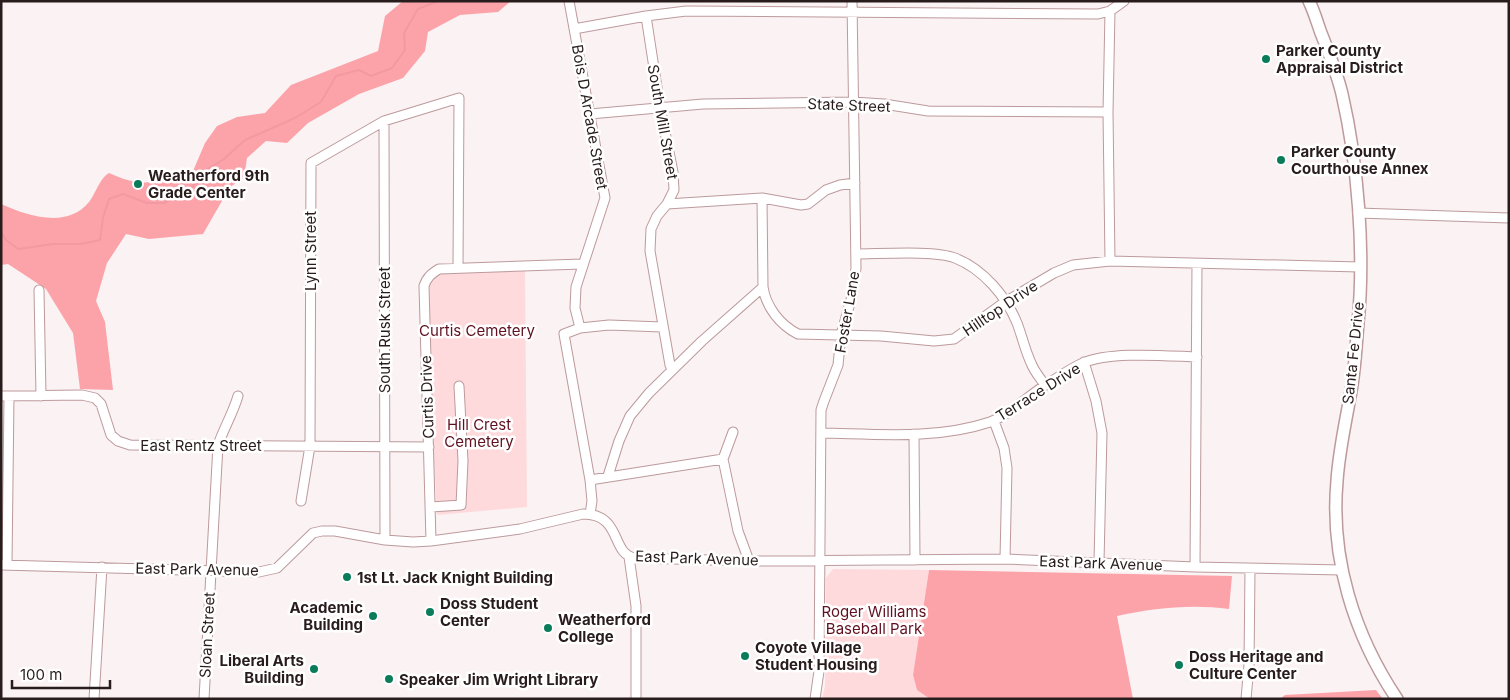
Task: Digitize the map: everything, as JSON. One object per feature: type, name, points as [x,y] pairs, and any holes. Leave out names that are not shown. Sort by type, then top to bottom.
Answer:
[{"type":"main road","name":"Santa Fe Drive","points":[[1309,1],[1342,92],[1358,213],[1360,267],[1356,352],[1336,482],[1336,521],[1342,570],[1354,614],[1366,647],[1397,699]]},
{"type":"street","name":"Bois D Arcade Street","points":[[569,1],[605,198],[576,287],[576,308],[580,328]]},
{"type":"street","name":"Foster Lane","points":[[815,699],[818,671],[820,433],[822,410],[838,365],[842,335],[854,282],[856,254],[852,1]]},
{"type":"street","points":[[574,29],[686,11],[1098,14],[1110,11],[1124,1]]},
{"type":"street","points":[[1110,11],[1108,112],[1110,261]]},
{"type":"street","name":"South Mill Street","points":[[646,16],[660,107],[673,172],[674,190],[651,229],[650,251],[662,327],[672,369]]},
{"type":"street","name":"Lynn Street","points":[[301,501],[305,486],[310,446],[310,163],[384,121],[459,98],[458,268]]},
{"type":"street","name":"State Street","points":[[590,114],[703,104],[853,102],[884,104],[928,111],[1108,112]]},
{"type":"street","name":"South Rusk Street","points":[[384,121],[385,540]]},
{"type":"street","points":[[667,204],[762,198],[800,205],[808,204],[826,190],[840,185],[855,183]]},
{"type":"street","points":[[608,476],[619,441],[630,416],[672,369],[763,287],[762,198]]},
{"type":"street","points":[[1358,213],[1509,218]]},
{"type":"street","points":[[856,254],[938,255],[954,258],[972,267],[992,284],[1005,302],[1016,322],[1031,364],[1045,385]]},
{"type":"street","name":"Hilltop Drive","points":[[763,287],[767,303],[786,328],[798,334],[881,336],[934,341],[954,339],[1005,302],[1054,273],[1073,265],[1110,261],[1360,267]]},
{"type":"street","points":[[458,268],[582,264]]},
{"type":"street","points":[[1195,568],[1197,264]]},
{"type":"street","name":"Curtis Drive","points":[[432,541],[424,286],[431,273],[439,269],[458,268]]},
{"type":"street","points":[[39,290],[41,396]]},
{"type":"street","points":[[590,514],[592,501],[590,480],[564,334],[580,328],[609,325],[662,327]]},
{"type":"street","name":"Terrace Drive","points":[[820,433],[914,434],[940,433],[963,429],[994,421],[1045,385],[1084,362],[1110,357],[1132,356],[1197,357]]},
{"type":"street","points":[[1084,362],[1096,401],[1102,433],[1099,562]]},
{"type":"street","points":[[431,507],[461,505],[463,461],[459,386]]},
{"type":"street","name":"East Rentz Street","points":[[5,396],[82,395],[95,398],[101,404],[111,435],[118,441],[130,444],[429,447]]},
{"type":"street","points":[[4,565],[5,396]]},
{"type":"street","name":"Sloan Street","points":[[204,699],[218,444],[224,426],[234,411],[238,396]]},
{"type":"street","points":[[994,421],[1004,448],[1008,468],[1005,559]]},
{"type":"street","points":[[733,432],[722,459],[738,532],[749,561]]},
{"type":"street","points":[[914,434],[915,560]]},
{"type":"street","points":[[590,480],[722,459]]},
{"type":"street","name":"East Park Avenue","points":[[4,565],[210,569],[260,572],[276,568],[313,533],[322,531],[335,531],[385,540],[432,541],[520,529],[590,514],[604,518],[629,557],[749,561],[1005,559],[1195,568],[1342,570]]},
{"type":"street","points":[[629,557],[636,606],[636,699]]},
{"type":"street","points":[[94,699],[102,567]]},
{"type":"street","points":[[1246,699],[1249,665],[1250,569]]},
{"type":"green space","points":[[525,271],[527,507],[437,515],[430,388],[429,284],[435,276],[445,272]]},
{"type":"green space","name":"Roger Williams Baseball Park","points":[[833,569],[929,570],[913,675],[917,690],[930,699],[822,699],[825,686],[826,578]]},
{"type":"shaded area","points":[[403,1],[511,1],[498,12],[460,15],[428,32],[425,51],[403,78],[359,94],[308,123],[287,143],[266,141],[247,158],[244,178],[230,187],[203,234],[149,239],[126,234],[107,263],[96,301],[105,322],[113,390],[80,389],[73,333],[46,289],[8,264],[1,265],[1,204],[35,216],[59,218],[80,210],[89,202],[100,182],[109,173],[132,181],[151,182],[193,171],[205,143],[217,126],[237,117],[265,113],[291,85],[378,51],[385,16]]},
{"type":"shaded area","points":[[929,570],[1232,576],[1229,609],[1173,608],[1117,616],[1133,699],[930,699],[917,690],[913,675]]},
{"type":"shaded area","points":[[1376,690],[1383,699],[1280,699],[1285,695]]},
{"type":"waterway","points":[[1,232],[6,240],[18,249],[53,244],[81,244],[100,240],[103,218],[109,199],[123,194],[147,203],[164,203],[190,190],[203,172],[224,159],[245,140],[295,118],[321,102],[336,76],[359,70],[371,76],[392,68],[405,50],[404,33],[418,9],[438,1]]},
{"type":"place","name":"Parker County Appraisal District","points":[[1266,59]]},
{"type":"place","name":"Parker County Courthouse Annex","points":[[1281,160]]},
{"type":"place","name":"Weatherford 9th Grade Center","points":[[138,184]]},
{"type":"place","name":"1st Lt. Jack Knight Building","points":[[347,577]]},
{"type":"place","name":"Doss Student Center","points":[[430,612]]},
{"type":"place","name":"Academic Building","points":[[373,616]]},
{"type":"place","name":"Weatherford College","points":[[548,628]]},
{"type":"place","name":"Coyote Village Student Housing","points":[[745,656]]},
{"type":"place","name":"Doss Heritage and Culture Center","points":[[1179,665]]},
{"type":"place","name":"Liberal Arts Building","points":[[314,669]]},
{"type":"place","name":"Speaker Jim Wright Library","points":[[389,679]]},
{"type":"park label","name":"Curtis Cemetery","points":[[477,330]]},
{"type":"park label","name":"Hill Crest Cemetery","points":[[479,432]]}]
